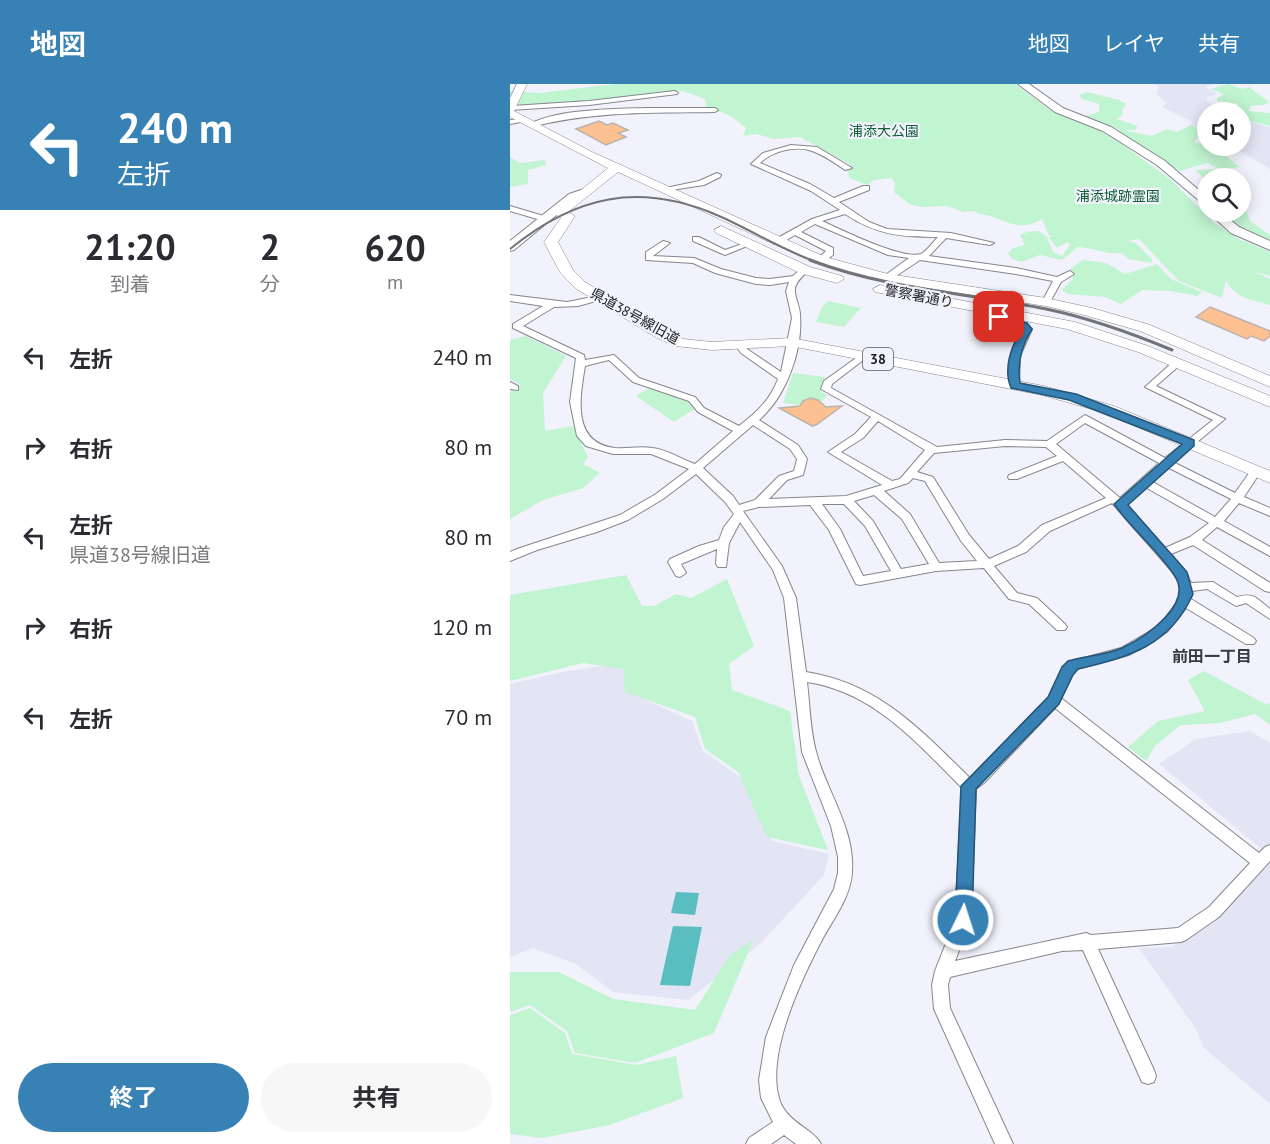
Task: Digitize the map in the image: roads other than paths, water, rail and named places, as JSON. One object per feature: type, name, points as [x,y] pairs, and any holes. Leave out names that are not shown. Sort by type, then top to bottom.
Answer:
[{"type":"main road","points":[[511,110],[522,84]]},
{"type":"main road","name":"警察署通り","points":[[511,110],[527,123],[617,168],[820,260],[887,278],[1046,302],[1127,322],[1194,348],[1270,382]]},
{"type":"main road","points":[[552,216],[617,168]]},
{"type":"main road","name":"警察署通り","points":[[617,168],[625,179],[801,274],[1070,325],[1178,363],[1270,402]]},
{"type":"main road","name":"県道38号線旧道","points":[[552,216],[569,216],[551,242],[574,280],[662,335],[680,343],[696,346],[791,342],[1072,397],[1263,474]]},
{"type":"main road","points":[[1178,363],[1194,348]]},
{"type":"street","points":[[1023,84],[1059,110],[1112,132],[1161,163],[1197,194]]},
{"type":"street","points":[[511,110],[675,93]]},
{"type":"street","points":[[510,122],[527,123],[626,112],[715,110]]},
{"type":"street","points":[[848,168],[812,148],[778,150],[755,164],[777,176],[811,187],[834,201],[845,211],[884,230],[914,235],[944,235],[990,243]]},
{"type":"street","points":[[665,189],[701,183],[717,175]]},
{"type":"street","points":[[834,201],[866,188]]},
{"type":"street","points":[[510,208],[552,216]]},
{"type":"street","points":[[777,242],[815,221],[845,211]]},
{"type":"street","points":[[510,247],[552,216]]},
{"type":"street","points":[[510,255],[552,216]]},
{"type":"street","points":[[815,221],[882,251],[917,258],[975,264],[1058,280]]},
{"type":"street","points":[[1226,222],[1235,230],[1270,246]]},
{"type":"street","points":[[795,232],[830,250],[830,253],[820,260]]},
{"type":"street","points":[[887,278],[927,254],[944,235]]},
{"type":"street","points":[[696,239],[725,253],[748,244]]},
{"type":"street","points":[[666,243],[649,254],[649,258],[694,261],[718,271],[756,281],[770,282],[801,274]]},
{"type":"street","points":[[510,557],[538,545],[615,521],[642,508],[697,469],[774,399],[783,378],[796,316],[790,294],[801,274]]},
{"type":"street","points":[[1046,302],[1058,280],[1070,274]]},
{"type":"street","points":[[510,298],[551,305],[585,303],[600,297]]},
{"type":"street","points":[[551,305],[516,326],[581,357],[574,402],[582,436],[590,444],[613,451],[652,451],[697,469],[715,484],[738,511],[785,583],[794,615],[809,752],[814,772],[842,836],[845,873],[840,890],[795,976],[772,1044],[768,1078],[770,1098],[777,1115],[798,1137],[812,1144]]},
{"type":"street","points":[[999,310],[999,317],[1002,320],[1024,325],[1027,329],[1017,344],[1013,372],[1014,386]]},
{"type":"street","points":[[740,345],[744,351],[783,378]]},
{"type":"street","points":[[863,356],[827,383],[826,389],[932,449],[1018,443],[1048,444],[1117,502],[1182,575],[1187,588],[1185,601],[1163,629],[1125,652],[1073,665],[1067,671],[1054,700],[969,786]]},
{"type":"street","points":[[580,364],[611,357],[636,380],[692,399],[701,410],[740,430]]},
{"type":"street","points":[[814,502],[834,529],[860,581],[936,567],[988,564],[1022,549],[1046,528],[1117,502],[1146,483],[1166,462],[1220,419],[1150,387],[1178,363]]},
{"type":"street","points":[[877,416],[859,436],[833,452],[892,486]]},
{"type":"street","points":[[1048,444],[1085,418],[1124,442],[1237,500],[1270,512]]},
{"type":"street","points":[[722,564],[723,543],[738,511],[759,502],[783,478],[799,473],[802,459],[794,447],[752,420]]},
{"type":"street","points":[[759,502],[847,500],[904,481],[932,449]]},
{"type":"street","points":[[1013,477],[1065,456]]},
{"type":"street","points":[[911,474],[929,479],[965,538],[1013,596],[1033,601],[1061,627]]},
{"type":"street","points":[[1163,553],[1187,545],[1217,522],[1263,474]]},
{"type":"street","points":[[1146,483],[1270,552]]},
{"type":"street","points":[[877,490],[906,517],[936,567]]},
{"type":"street","points":[[847,500],[869,524],[898,574]]},
{"type":"street","points":[[1194,540],[1270,588]]},
{"type":"street","points":[[680,573],[674,562],[723,543]]},
{"type":"street","points":[[1187,588],[1209,585],[1236,602],[1270,588]]},
{"type":"street","points":[[1248,598],[1270,615]]},
{"type":"street","points":[[1185,601],[1250,641]]},
{"type":"street","points":[[799,676],[836,683],[873,700],[902,718],[969,786],[963,920],[943,971],[940,985],[942,1009],[1004,1144]]},
{"type":"street","points":[[943,971],[1086,940],[1181,935],[1214,912],[1265,856],[1054,700]]},
{"type":"street","points":[[1086,940],[1148,1076]]},
{"type":"street","points":[[755,1144],[786,1124]]},
{"type":"water","points":[[676,892],[699,893],[695,915],[671,913]]},
{"type":"water","points":[[673,926],[702,927],[690,986],[660,985]]},
{"type":"railway","points":[[510,249],[534,231],[584,206],[635,197],[662,199],[690,205],[719,216],[814,261]]},
{"type":"railway","points":[[810,260],[868,278],[1062,313],[1110,326],[1172,350]]},
{"type":"district","name":"前田一丁目","points":[[1212,656]]},
{"type":"park label","name":"浦添大公園","points":[[884,131]]},
{"type":"park label","name":"浦添城跡霊園","points":[[1118,196]]}]
